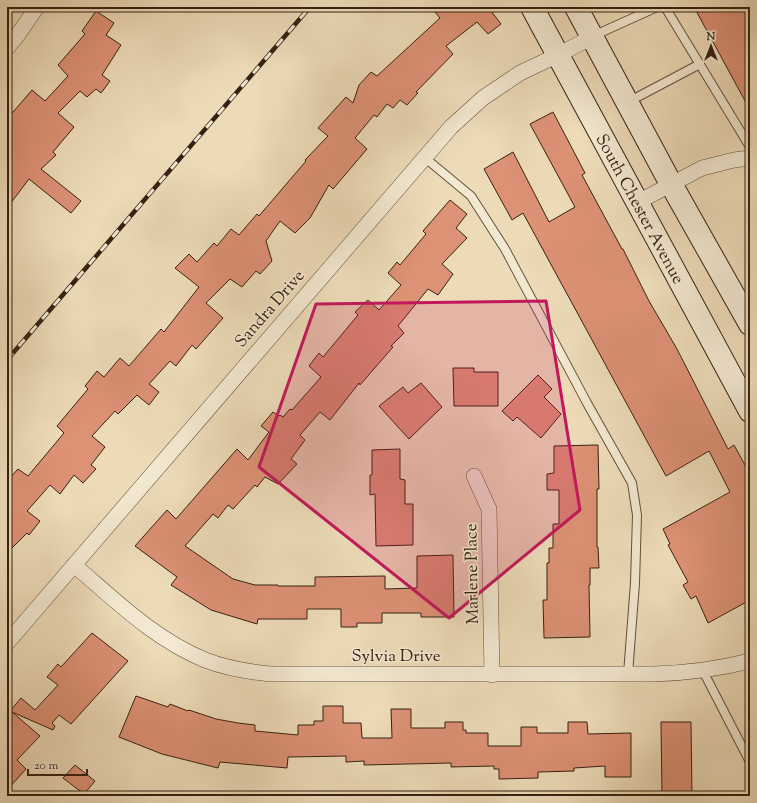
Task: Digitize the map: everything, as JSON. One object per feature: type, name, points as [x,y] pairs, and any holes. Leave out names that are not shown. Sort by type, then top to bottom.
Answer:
[{"type":"main road","name":"South Chester Avenue","points":[[532,7],[750,411]]},
{"type":"main road","points":[[576,7],[750,324]]},
{"type":"street","points":[[7,48],[37,7]]},
{"type":"street","name":"Sandra Drive","points":[[7,643],[451,127],[483,98],[520,73],[592,37]]},
{"type":"street","points":[[638,202],[702,168],[734,160],[750,158]]},
{"type":"street","name":"Marlene Place","points":[[474,476],[489,509],[492,674]]},
{"type":"street","name":"Sylvia Drive","points":[[74,565],[148,628],[174,645],[206,660],[244,671],[271,674],[685,673],[727,667],[750,661]]},
{"type":"lane","points":[[592,37],[657,7]]},
{"type":"lane","points":[[666,7],[750,147]]},
{"type":"lane","points":[[628,103],[700,64]]},
{"type":"lane","points":[[424,157],[471,196],[505,249],[632,483],[637,515],[635,583],[628,674]]},
{"type":"lane","points":[[703,671],[750,762]]},
{"type":"highlighted area","points":[[546,301],[580,510],[449,618],[259,467],[316,304]]},
{"type":"building","points":[[431,7],[497,7],[491,11],[501,24],[488,34],[477,22],[446,46],[453,54],[416,92],[418,93],[407,105],[400,100],[393,108],[387,104],[377,117],[374,115],[355,138],[367,149],[333,189],[329,185],[310,218],[295,233],[280,221],[266,241],[272,261],[260,274],[256,271],[242,287],[230,279],[206,303],[223,318],[196,349],[192,345],[176,366],[170,361],[149,384],[159,392],[149,405],[137,395],[118,414],[115,411],[92,436],[105,447],[91,465],[96,469],[83,483],[74,475],[60,494],[50,485],[27,511],[40,521],[29,535],[27,533],[7,553],[7,481],[18,469],[28,476],[64,433],[57,426],[88,389],[85,386],[97,371],[104,377],[120,358],[129,366],[161,329],[164,332],[199,287],[175,268],[189,254],[197,262],[214,243],[217,246],[231,229],[239,235],[257,214],[259,216],[306,161],[305,160],[328,136],[318,128],[346,97],[353,103],[359,85],[371,72],[377,76],[440,18]]},
{"type":"building","points":[[694,7],[743,7],[750,19],[750,110]]},
{"type":"building","points":[[96,11],[114,23],[106,35],[121,45],[102,75],[110,81],[101,93],[96,89],[87,97],[80,91],[58,113],[74,127],[53,152],[56,155],[41,169],[81,201],[71,213],[29,179],[7,208],[7,119],[32,90],[45,101],[68,76],[58,65],[85,34],[82,31]]},
{"type":"building","points":[[553,112],[585,173],[582,175],[623,249],[649,301],[677,349],[728,449],[734,445],[750,474],[750,600],[708,623],[696,596],[691,599],[683,585],[688,582],[668,545],[670,544],[663,529],[730,492],[709,451],[666,476],[523,213],[512,220],[484,169],[513,152],[549,222],[575,207],[530,124]]},
{"type":"building","points":[[450,200],[467,214],[456,228],[467,238],[442,264],[453,274],[438,295],[428,289],[398,326],[404,333],[391,346],[393,347],[360,385],[359,383],[330,420],[320,412],[300,435],[305,440],[291,459],[297,464],[278,484],[265,477],[257,487],[255,485],[233,509],[228,505],[218,518],[213,514],[185,546],[233,579],[255,585],[278,586],[315,586],[315,577],[385,576],[385,589],[417,588],[417,556],[453,555],[454,617],[421,617],[421,613],[382,613],[382,623],[357,623],[357,627],[341,627],[341,609],[307,609],[307,619],[258,619],[257,624],[211,610],[171,585],[177,577],[135,546],[167,510],[176,519],[237,449],[248,460],[269,432],[261,426],[273,412],[283,417],[290,409],[292,410],[321,377],[309,366],[319,353],[323,357],[358,315],[355,312],[368,300],[379,310],[401,285],[388,273],[397,262],[400,265],[426,234],[423,231]]},
{"type":"building","points":[[453,368],[474,368],[474,372],[498,372],[498,406],[454,406]]},
{"type":"building","points":[[538,375],[552,389],[544,397],[561,414],[541,438],[517,417],[513,421],[502,411]]},
{"type":"building","points":[[421,383],[442,407],[409,439],[379,406],[403,387],[408,393]]},
{"type":"building","points":[[598,445],[599,489],[597,489],[597,547],[599,568],[590,568],[590,637],[544,638],[543,600],[547,600],[547,563],[549,563],[549,548],[553,548],[553,524],[559,524],[559,490],[547,490],[547,474],[554,473],[554,446]]},
{"type":"building","points":[[400,449],[400,479],[405,480],[405,504],[413,504],[413,545],[376,546],[375,494],[370,495],[372,450]]},
{"type":"building","points":[[92,633],[128,661],[71,724],[59,715],[52,723],[55,726],[53,730],[12,712],[40,736],[17,760],[26,769],[7,790],[7,708],[10,711],[21,698],[35,710],[58,685],[47,677],[58,664],[61,667]]},
{"type":"building","points":[[136,696],[168,707],[170,704],[216,719],[255,725],[255,731],[298,735],[298,725],[314,725],[314,721],[323,721],[323,706],[343,706],[343,723],[361,723],[362,738],[392,738],[391,709],[411,709],[411,728],[445,728],[445,722],[463,722],[463,730],[466,730],[466,733],[488,733],[488,746],[521,746],[521,727],[537,727],[537,733],[568,733],[568,722],[587,722],[588,734],[631,733],[631,777],[605,777],[605,766],[574,768],[574,771],[538,772],[538,778],[499,779],[499,769],[494,769],[494,766],[451,767],[451,763],[364,765],[364,761],[346,762],[346,756],[288,757],[287,768],[220,762],[218,768],[162,754],[119,737]]},
{"type":"building","points":[[661,722],[691,722],[692,796],[662,796]]},
{"type":"building","points":[[75,765],[95,781],[84,794],[63,778]]},
{"type":"railway","points":[[7,360],[310,7]]}]
